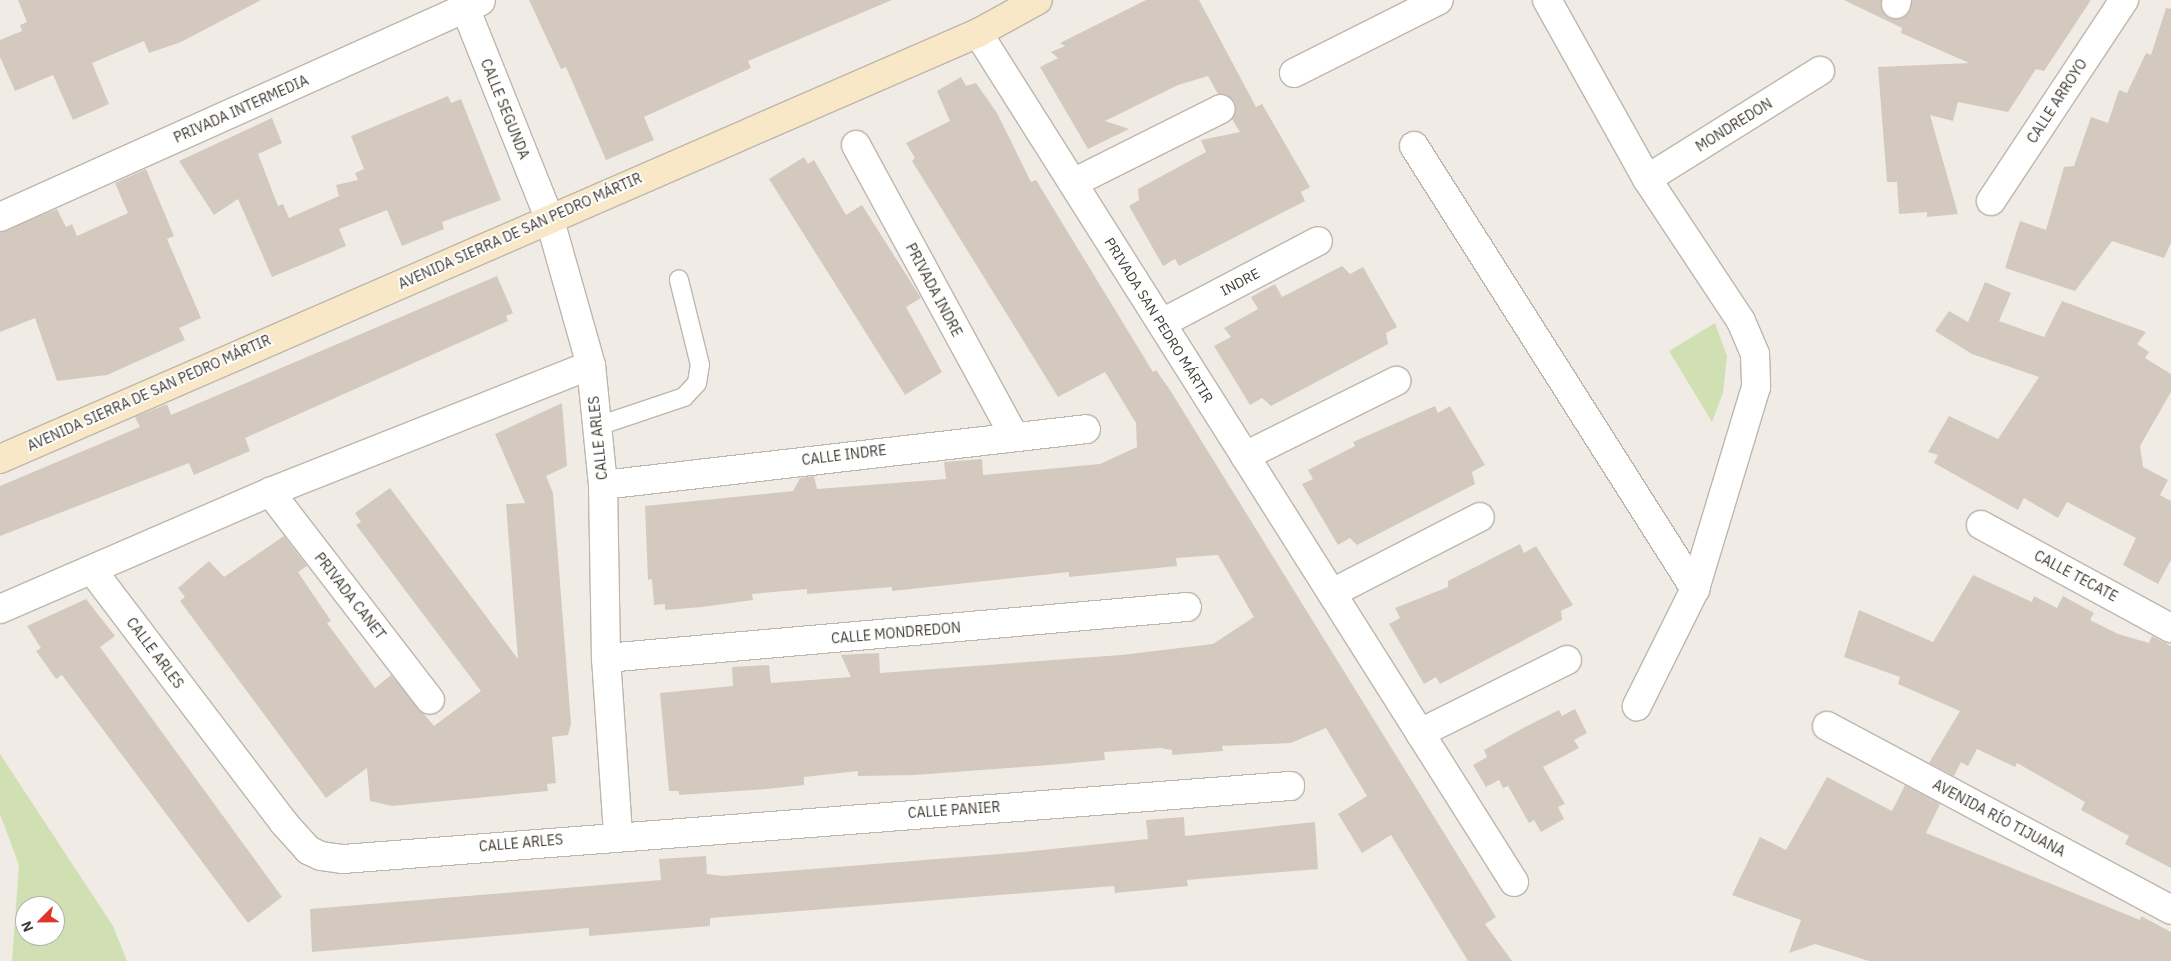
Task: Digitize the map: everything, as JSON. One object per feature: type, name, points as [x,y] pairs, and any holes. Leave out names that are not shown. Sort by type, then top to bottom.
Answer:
[{"type":"street","name":"AVENIDA SIERRA DE SAN PEDRO MÁRTIR","points":[[0,459],[549,217],[978,33],[1038,0]]},
{"type":"street","points":[[1294,73],[1439,0]]},
{"type":"street","points":[[1547,0],[1647,179],[1741,321],[1755,354],[1756,387],[1695,589],[1638,706]]},
{"type":"street","name":"CALLE ARROYO","points":[[1991,202],[2124,0]]},
{"type":"street","name":"PRIVADA INTERMEDIA","points":[[0,217],[470,3]]},
{"type":"street","name":"CALLE SEGUNDA","points":[[470,3],[549,217]]},
{"type":"street","name":"PRIVADA SAN PEDRO MÁRTIR","points":[[978,33],[1514,882]]},
{"type":"street","name":"MONDREDON","points":[[1647,179],[1820,71]]},
{"type":"street","points":[[1073,183],[1221,109]]},
{"type":"street","name":"PRIVADA INDRE","points":[[856,145],[1013,434]]},
{"type":"street","points":[[1414,146],[1695,589]]},
{"type":"street","name":"CALLE ARLES","points":[[92,570],[308,850],[343,859],[618,835],[606,658],[603,485],[598,426],[590,365],[549,217]]},
{"type":"street","name":"INDRE","points":[[1162,323],[1318,242]]},
{"type":"street","points":[[0,609],[270,492],[590,365]]},
{"type":"street","points":[[1245,456],[1396,381]]},
{"type":"street","name":"CALLE INDRE","points":[[603,485],[1013,434],[1086,429]]},
{"type":"street","name":"PRIVADA CANET","points":[[270,492],[430,700]]},
{"type":"street","points":[[1332,592],[1480,517]]},
{"type":"street","name":"CALLE TECATE","points":[[1980,525],[2171,628]]},
{"type":"street","name":"CALLE MONDREDON","points":[[606,658],[1187,608]]},
{"type":"street","points":[[1420,733],[1568,660]]},
{"type":"street","name":"AVENIDA RÍO TIJUANA","points":[[1827,726],[2171,910]]},
{"type":"street","name":"CALLE PANIER","points":[[618,835],[1290,786]]},
{"type":"lane","points":[[598,426],[684,397],[697,383],[700,365],[679,280]]},
{"type":"green space","points":[[1715,323],[1727,356],[1723,393],[1712,422],[1669,351]]},
{"type":"green space","points":[[0,754],[113,926],[127,961],[12,961],[15,920],[15,946],[65,946],[65,896],[17,896],[19,865],[0,814]]},
{"type":"building","points":[[18,0],[261,0],[181,42],[149,53],[144,41],[92,63],[109,104],[73,120],[53,75],[15,91],[0,57],[0,40],[22,31],[20,25],[27,22]]},
{"type":"building","points":[[529,0],[892,0],[748,61],[751,68],[644,117],[654,140],[606,160],[566,67],[561,69]]},
{"type":"building","points":[[1146,0],[1199,0],[1256,107],[1262,104],[1310,187],[1301,192],[1305,201],[1179,266],[1175,259],[1163,266],[1129,206],[1139,200],[1138,189],[1206,152],[1201,140],[1240,132],[1232,119],[1235,102],[1218,94],[1208,76],[1178,85],[1105,121],[1129,129],[1088,149],[1040,67],[1058,58],[1051,52],[1065,46],[1060,43]]},
{"type":"building","points":[[1844,0],[1881,0],[1885,15],[1893,19],[1907,15],[1912,0],[2091,0],[2044,71],[2036,69],[2008,112],[1958,102],[1953,121],[1930,115],[1958,214],[1927,217],[1927,212],[1899,214],[1897,182],[1887,182],[1878,67],[1969,63],[1901,33],[1902,28]]},
{"type":"building","points":[[2166,8],[2171,9],[2171,243],[2164,258],[2112,241],[2075,291],[2005,268],[2020,221],[2046,230],[2064,167],[2074,166],[2091,117],[2108,123],[2119,90],[2127,93],[2146,53],[2151,55]]},
{"type":"building","points":[[961,77],[966,86],[976,83],[997,113],[1031,182],[1036,180],[1153,372],[1156,370],[1170,390],[1496,917],[1485,924],[1512,961],[1468,961],[1391,835],[1362,853],[1338,814],[1367,796],[1326,728],[1291,743],[1222,746],[1223,751],[1172,755],[1172,750],[1160,748],[1104,752],[1105,760],[1062,764],[915,775],[858,776],[858,771],[804,777],[804,785],[767,789],[679,795],[679,791],[669,791],[660,693],[733,686],[732,667],[769,665],[771,683],[851,677],[841,655],[879,653],[880,673],[1121,655],[1213,644],[1254,617],[1218,555],[1176,558],[1177,566],[1069,577],[1069,572],[892,591],[892,587],[807,594],[807,589],[752,594],[753,600],[665,610],[665,604],[654,605],[652,579],[648,580],[645,506],[793,491],[800,478],[814,476],[817,489],[946,479],[944,462],[982,459],[983,475],[1100,464],[1137,447],[1136,423],[1105,372],[1058,397],[912,161],[915,158],[906,143],[950,121],[937,91]]},
{"type":"building","points":[[448,96],[451,103],[461,99],[501,200],[442,222],[444,229],[402,246],[387,210],[339,229],[346,246],[272,277],[238,199],[214,215],[179,161],[272,118],[282,143],[258,154],[278,206],[283,204],[289,218],[339,196],[336,185],[358,180],[355,173],[364,169],[351,136]]},
{"type":"building","points":[[804,157],[808,164],[814,160],[846,215],[862,205],[921,298],[906,307],[942,372],[905,395],[769,179]]},
{"type":"building","points":[[146,169],[174,236],[167,239],[201,318],[179,328],[185,340],[107,375],[57,381],[35,318],[0,332],[0,232],[57,209],[66,227],[72,224],[77,236],[128,213],[115,183]]},
{"type":"building","points":[[1342,266],[1350,274],[1363,267],[1397,327],[1386,333],[1388,344],[1271,406],[1262,398],[1250,405],[1214,346],[1231,337],[1224,328],[1258,309],[1251,297],[1275,284],[1282,297]]},
{"type":"building","points":[[497,276],[513,313],[506,316],[508,321],[245,438],[250,451],[194,475],[189,463],[0,536],[0,486],[140,427],[135,417],[167,404],[171,415]]},
{"type":"building","points":[[1985,282],[2011,293],[1999,321],[2044,337],[2062,301],[2146,332],[2137,344],[2149,352],[2145,358],[2171,374],[2171,392],[2140,446],[2143,467],[2168,480],[2160,495],[2171,501],[2171,560],[2158,584],[2123,565],[2136,538],[2067,502],[2058,518],[2024,498],[2018,510],[1934,463],[1938,455],[1928,452],[1949,416],[1998,439],[2039,377],[1972,354],[1935,331],[1949,311],[1968,322]]},
{"type":"building","points":[[562,403],[567,466],[546,476],[553,493],[571,724],[568,735],[552,737],[556,783],[547,784],[548,791],[392,806],[370,801],[367,768],[326,798],[180,601],[185,597],[178,588],[209,561],[224,577],[284,536],[307,566],[298,572],[331,621],[327,623],[375,688],[391,675],[434,726],[481,691],[356,525],[361,522],[355,513],[390,488],[518,659],[506,504],[525,503],[495,434]]},
{"type":"building","points":[[1435,406],[1438,413],[1450,406],[1485,465],[1472,472],[1475,484],[1357,545],[1350,538],[1338,545],[1302,484],[1313,479],[1308,470],[1355,446],[1353,442]]},
{"type":"building","points":[[1520,544],[1524,553],[1536,546],[1573,605],[1561,611],[1562,620],[1440,684],[1436,677],[1424,684],[1389,624],[1400,618],[1395,608],[1448,587],[1448,581]]},
{"type":"building","points":[[1973,575],[2032,602],[2034,596],[2057,608],[2063,596],[2094,613],[2090,620],[2118,634],[2149,643],[2152,636],[2171,646],[2171,868],[2125,844],[2129,836],[2081,810],[2085,802],[2017,763],[2015,767],[1977,749],[1968,766],[1961,762],[1954,776],[1929,763],[1960,711],[1898,684],[1900,677],[1844,657],[1859,610],[1933,642]]},
{"type":"building","points":[[86,599],[115,636],[100,647],[282,897],[248,923],[62,675],[56,679],[36,651],[41,648],[27,626]]},
{"type":"building","points":[[1575,709],[1587,733],[1574,740],[1579,748],[1543,767],[1565,804],[1558,807],[1564,819],[1541,832],[1534,820],[1529,823],[1508,786],[1503,788],[1499,780],[1486,787],[1473,765],[1487,757],[1484,750],[1525,727],[1559,710],[1562,716]]},
{"type":"building","points":[[1827,777],[1892,811],[1905,785],[1940,804],[1926,833],[2140,920],[2141,916],[2171,932],[2171,961],[1869,961],[1815,944],[1789,953],[1801,920],[1732,895],[1760,837],[1786,850]]},
{"type":"building","points":[[1184,817],[1185,836],[1315,822],[1318,869],[1187,880],[1188,886],[1115,893],[1114,886],[710,918],[710,926],[589,936],[589,928],[312,952],[310,909],[661,880],[659,859],[706,856],[707,874],[723,876],[1023,852],[1148,839],[1146,820]]}]
